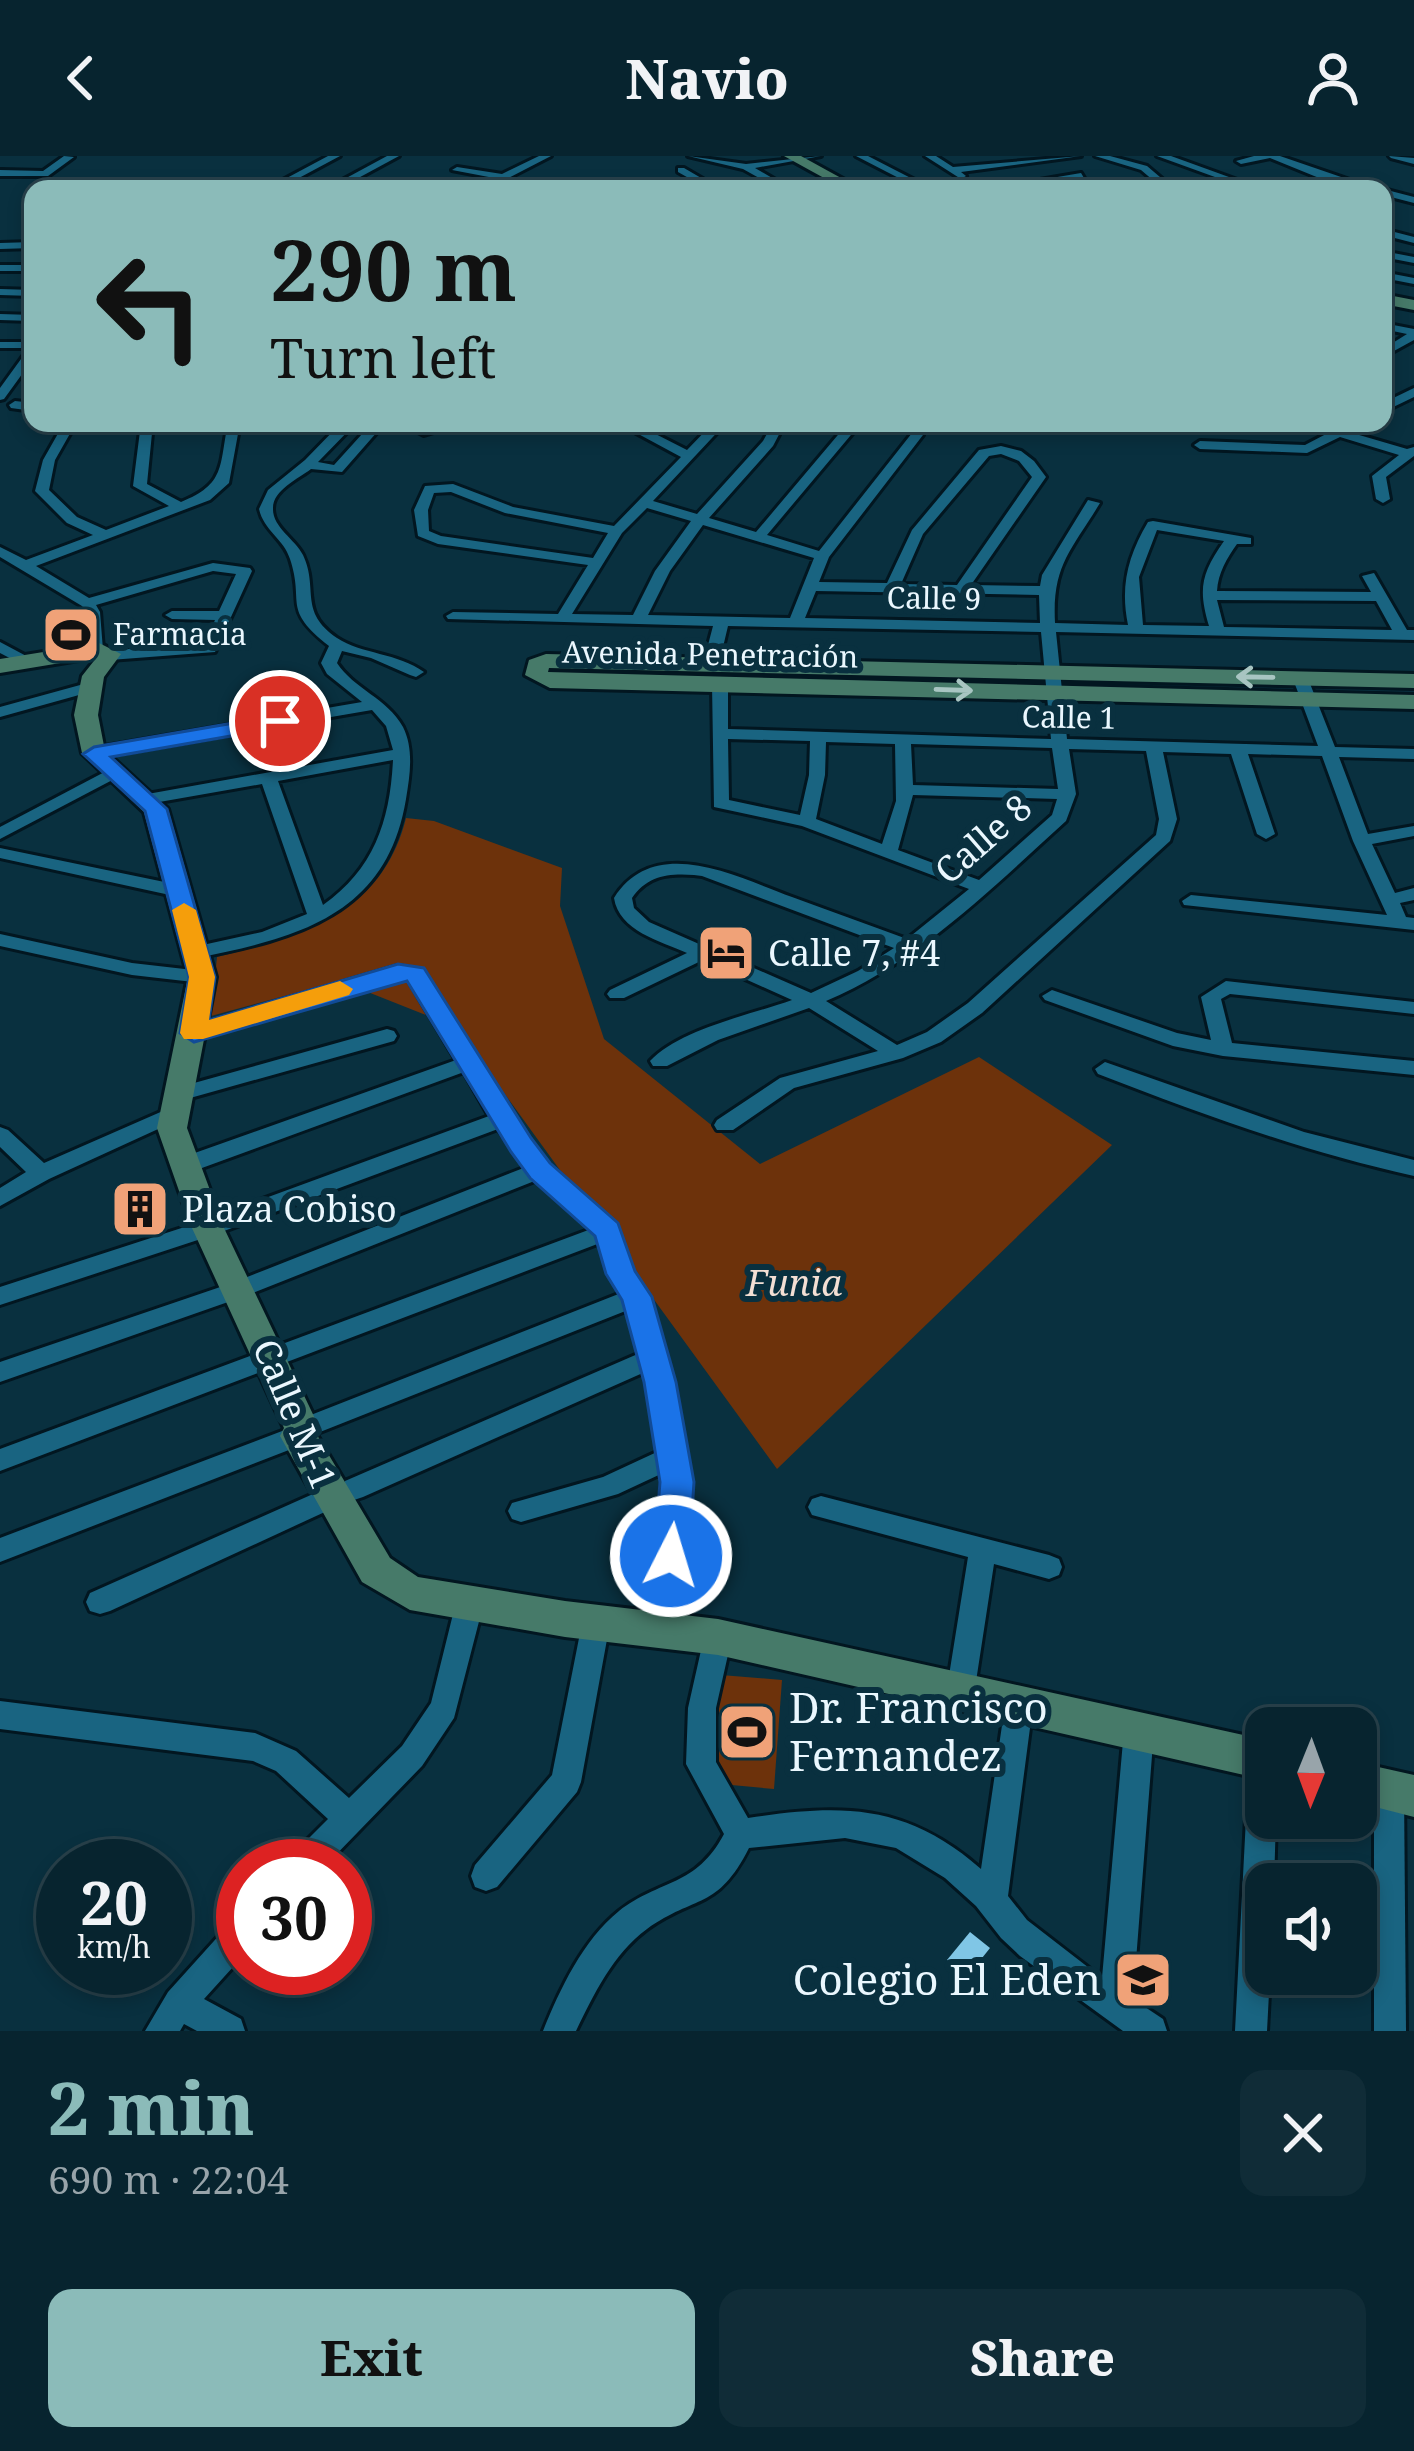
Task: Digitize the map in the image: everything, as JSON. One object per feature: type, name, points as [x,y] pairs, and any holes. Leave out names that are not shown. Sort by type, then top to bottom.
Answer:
[{"type":"street","points":[[0,171],[18,156]]},
{"type":"street","points":[[54,156],[86,157]]},
{"type":"street","points":[[288,180],[335,156]]},
{"type":"street","points":[[348,180],[394,156]]},
{"type":"street","points":[[498,180],[529,159],[546,156]]},
{"type":"street","points":[[693,156],[746,167],[770,180]]},
{"type":"street","points":[[746,167],[816,156]]},
{"type":"street","points":[[861,156],[909,180]]},
{"type":"street","points":[[930,156],[972,180]]},
{"type":"street","points":[[951,170],[1076,156]]},
{"type":"street","points":[[1100,156],[1144,168],[1153,180]]},
{"type":"street","points":[[1241,161],[1271,156],[1335,180]]},
{"type":"street","points":[[1394,156],[1414,161]]},
{"type":"street","points":[[0,171],[45,174],[69,157]]},
{"type":"street","points":[[1144,168],[1167,157],[1232,180]]},
{"type":"street","points":[[794,158],[837,180]]},
{"type":"street","points":[[457,170],[504,177]]},
{"type":"street","points":[[681,170],[699,180]]},
{"type":"street","points":[[1053,180],[1081,176]]},
{"type":"street","points":[[1318,180],[1327,178]]},
{"type":"street","points":[[1407,280],[1414,264]]},
{"type":"street","points":[[0,396],[8,374]]},
{"type":"street","points":[[15,405],[24,406]]},
{"type":"street","points":[[65,432],[49,460],[42,491],[72,520],[106,536]]},
{"type":"street","points":[[146,432],[140,486],[183,508]]},
{"type":"street","points":[[26,565],[183,508],[222,483],[232,432]]},
{"type":"street","points":[[337,432],[326,440],[310,465],[271,494],[266,511],[269,523],[296,555],[296,590],[305,614],[337,645],[416,672]]},
{"type":"street","points":[[310,465],[337,469],[371,432]]},
{"type":"street","points":[[642,432],[687,455]]},
{"type":"street","points":[[561,620],[617,532],[711,432]]},
{"type":"street","points":[[638,621],[652,584],[700,518],[774,432]]},
{"type":"street","points":[[761,534],[847,432]]},
{"type":"street","points":[[796,623],[822,556],[919,432]]},
{"type":"street","points":[[1335,432],[1411,452]]},
{"type":"street","points":[[1200,445],[1307,449],[1338,433]]},
{"type":"street","points":[[892,588],[917,533],[983,453],[994,448],[1016,453],[1039,477],[961,590]]},
{"type":"street","points":[[1384,499],[1379,476],[1411,452]]},
{"type":"street","points":[[594,562],[438,540],[423,533],[418,523],[424,496],[430,488],[453,488],[510,510],[617,532]]},
{"type":"street","points":[[642,502],[822,556]]},
{"type":"street","points":[[808,586],[1046,591],[1049,575],[1093,503]]},
{"type":"street","points":[[1137,632],[1130,599],[1131,568],[1153,525],[1239,540],[1210,570],[1207,595],[1218,633]]},
{"type":"street","points":[[0,551],[87,603],[93,612],[86,715],[104,763],[148,799],[402,753]]},
{"type":"street","points":[[0,669],[92,664],[210,649],[243,568],[213,567],[87,603]]},
{"type":"street","points":[[1369,576],[1408,635]]},
{"type":"street","name":"Calle 8","points":[[660,1061],[706,1034],[766,1011],[812,1001],[866,974],[908,946],[1060,817],[1067,794],[1047,650],[1051,629],[1046,591]]},
{"type":"street","points":[[1207,595],[1380,597]]},
{"type":"street","points":[[172,616],[226,616]]},
{"type":"street","name":"Calle 9","points":[[453,616],[1408,635]]},
{"type":"street","points":[[721,622],[715,674],[723,734],[720,803],[807,823],[978,886]]},
{"type":"street","points":[[0,940],[132,969],[199,965],[286,932],[360,886],[384,857],[398,799],[402,753],[392,722],[333,670],[329,663],[337,645]]},
{"type":"street","points":[[0,647],[25,662]]},
{"type":"street","name":"Avenida Penetración","points":[[715,674],[550,682],[536,675],[537,665],[546,661],[715,674],[1304,689],[1414,702]]},
{"type":"street","points":[[0,669],[25,662],[92,664]]},
{"type":"street","points":[[0,712],[92,664]]},
{"type":"street","name":"Avenida Penetración","points":[[1304,689],[1414,681]]},
{"type":"street","points":[[1304,689],[1387,900],[1407,923]]},
{"type":"street","points":[[0,834],[104,763],[373,705]]},
{"type":"street","name":"Calle 1","points":[[723,734],[1414,754]]},
{"type":"street","points":[[807,823],[817,776],[818,739]]},
{"type":"street","points":[[888,852],[899,827],[905,790],[903,740]]},
{"type":"street","points":[[724,1125],[787,1083],[896,1053],[934,1037],[975,1008],[1164,837],[1168,819],[1154,747]]},
{"type":"street","points":[[1238,750],[1266,834]]},
{"type":"street","points":[[268,777],[317,916]]},
{"type":"street","points":[[905,790],[1067,794]]},
{"type":"street","name":"Calle M-1","points":[[148,799],[156,809],[199,965],[194,1033],[174,1105],[183,1166],[271,1355],[300,1432],[342,1493],[376,1570],[410,1593],[469,1606],[718,1637],[1245,1755]]},
{"type":"street","points":[[1362,841],[1414,831]]},
{"type":"street","points":[[0,853],[178,891]]},
{"type":"street","points":[[896,1053],[812,1001],[632,919],[623,904],[632,882],[673,868],[705,871],[908,946]]},
{"type":"street","points":[[1387,900],[1414,894]]},
{"type":"street","points":[[1191,901],[1407,923]]},
{"type":"street","points":[[617,994],[702,953]]},
{"type":"street","points":[[194,1033],[405,971],[418,977],[502,1119],[540,1170],[608,1231],[621,1274],[636,1297],[677,1482],[661,1628]]},
{"type":"street","points":[[1223,1049],[1211,997],[1226,987],[1414,1008]]},
{"type":"street","points":[[1052,996],[1152,1033],[1223,1049],[1414,1068]]},
{"type":"street","points":[[0,1198],[174,1105],[387,1036]]},
{"type":"street","points":[[183,1166],[469,1063]]},
{"type":"street","points":[[1105,1069],[1312,1143],[1414,1168]]},
{"type":"street","points":[[0,1296],[208,1228],[502,1119]]},
{"type":"street","points":[[0,1135],[41,1173]]},
{"type":"street","points":[[0,1372],[240,1289],[540,1170]]},
{"type":"street","points":[[0,1460],[608,1231]]},
{"type":"street","points":[[0,1550],[636,1297]]},
{"type":"street","points":[[100,1601],[653,1358]]},
{"type":"street","points":[[521,1511],[610,1486],[673,1456]]},
{"type":"street","points":[[821,1508],[1049,1568]]},
{"type":"street","points":[[961,1688],[982,1550]]},
{"type":"street","points":[[327,1839],[412,1756],[444,1708],[469,1606]]},
{"type":"street","points":[[486,1876],[566,1782],[596,1623]]},
{"type":"street","points":[[718,1637],[702,1708],[701,1764],[740,1834]]},
{"type":"street","points":[[992,1899],[1019,1706]]},
{"type":"street","points":[[0,1715],[255,1747],[286,1761],[348,1816]]},
{"type":"street","points":[[1116,2007],[1139,1730]]},
{"type":"street","points":[[1386,1789],[1390,2031]]},
{"type":"street","points":[[740,1834],[824,1821],[873,1823],[934,1847],[992,1899],[1013,1928],[1151,2031]]},
{"type":"street","points":[[559,2031],[579,1991],[628,1923],[655,1905],[704,1888],[726,1866],[740,1834]]},
{"type":"street","points":[[1251,2031],[1261,1839]]},
{"type":"street","points":[[160,2031],[216,1963]]},
{"type":"street","points":[[179,2003],[229,2031]]},
{"type":"green space","name":"Funia","points":[[406,818],[434,821],[562,868],[560,906],[604,1039],[760,1164],[979,1057],[1112,1145],[777,1469],[456,1027],[340,981],[211,1016],[217,957],[307,930],[358,899],[394,851]]},
{"type":"green space","name":"Dr. Francisco Fernandez","points":[[721,1675],[782,1680],[774,1789],[710,1783]]},
{"type":"building","points":[[970,1932],[990,1948],[967,1977],[947,1960]]},
{"type":"slow traffic","points":[[184,910],[202,977],[194,1033],[340,989]]},
{"type":"place","name":"Farmacia","points":[[71,635]]},
{"type":"place","name":"Calle 7, #4","points":[[726,953]]},
{"type":"place","name":"Plaza Cobiso","points":[[140,1209]]},
{"type":"place","name":"Dr. Francisco Fernandez","points":[[747,1732]]},
{"type":"place","name":"Colegio El Eden","points":[[1143,1980]]},
{"type":"route","points":[[280,721],[94,754],[156,809],[202,977],[194,1033],[398,972],[415,974],[521,1145],[540,1170],[608,1231],[621,1274],[636,1297],[660,1382],[677,1482],[671,1556]]}]
